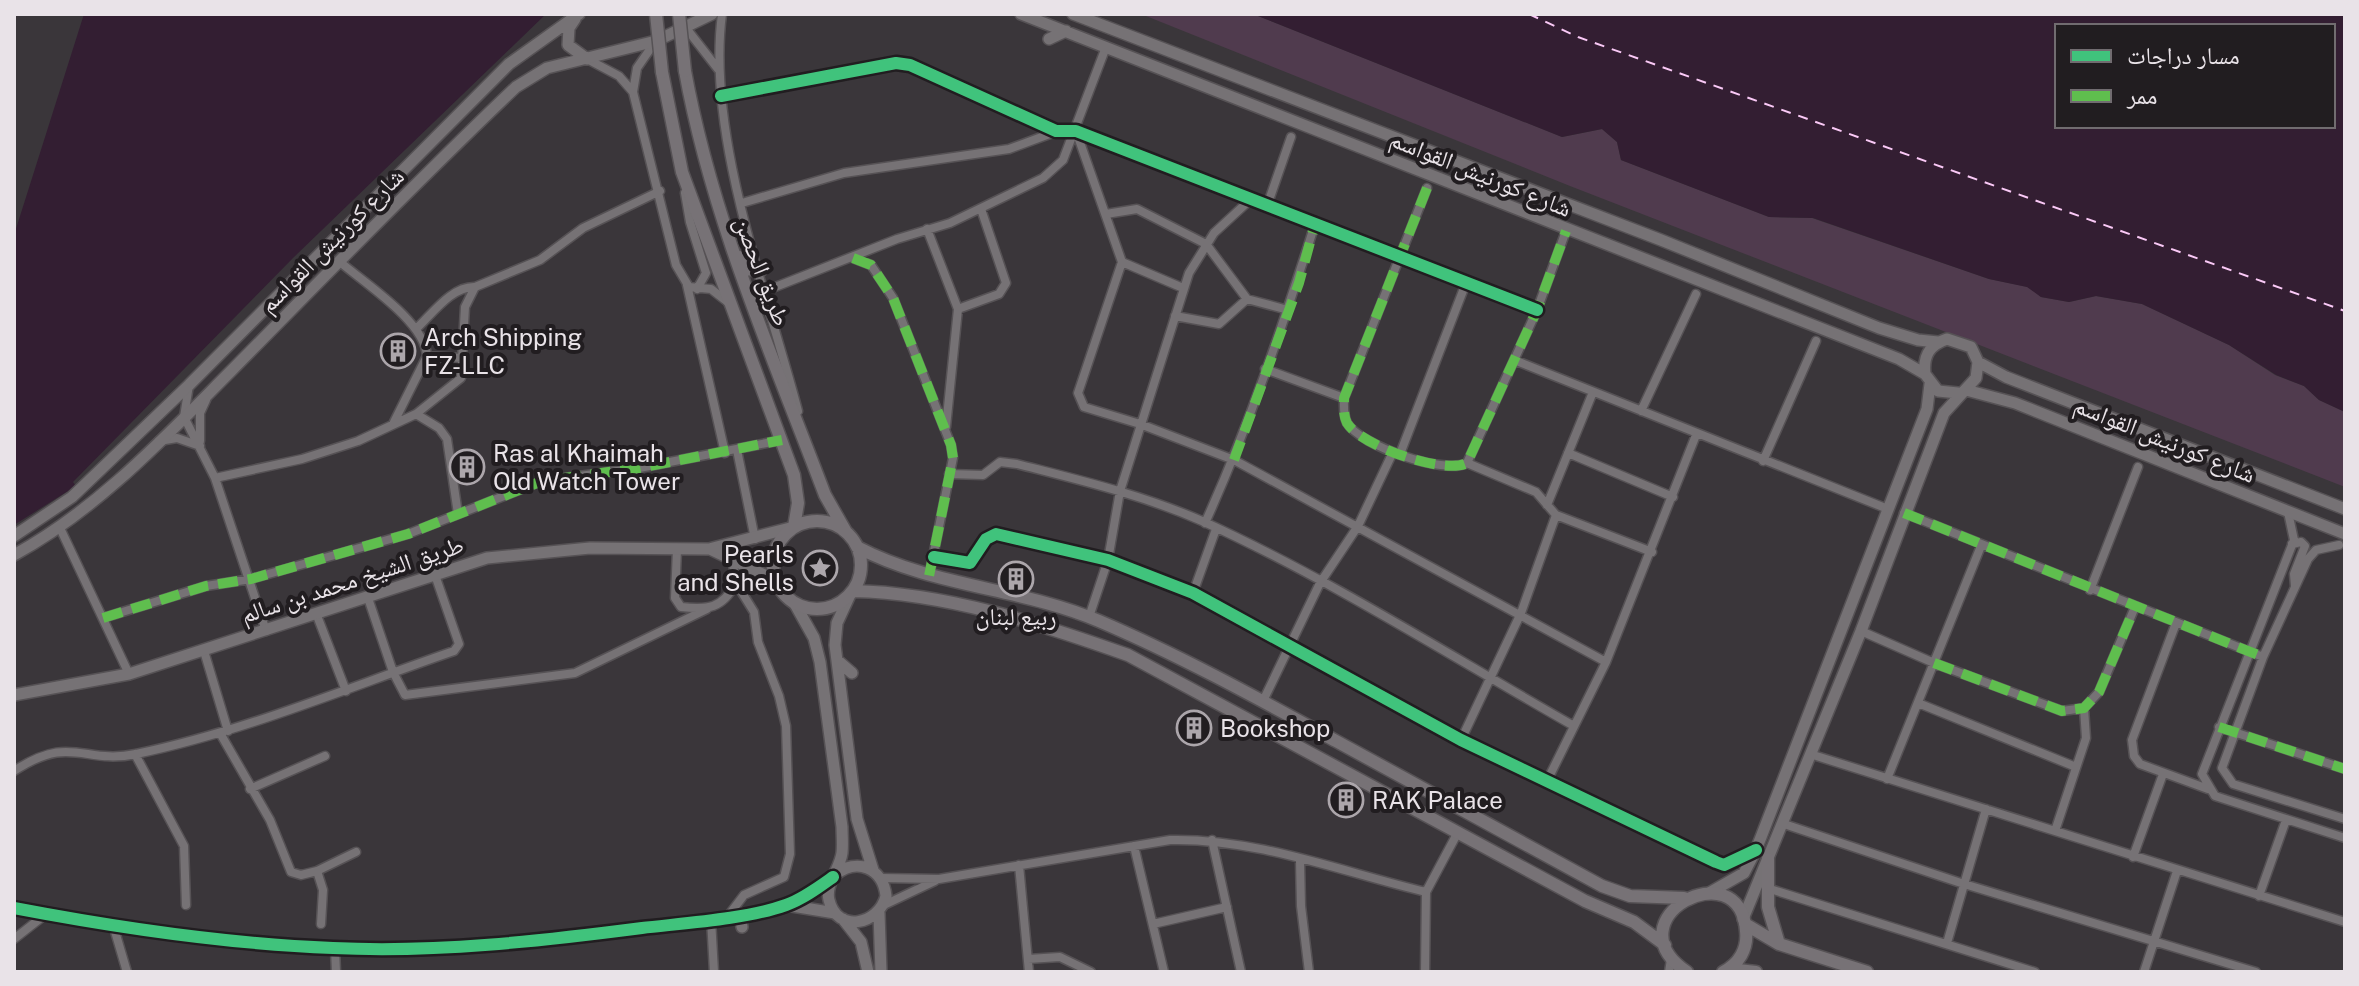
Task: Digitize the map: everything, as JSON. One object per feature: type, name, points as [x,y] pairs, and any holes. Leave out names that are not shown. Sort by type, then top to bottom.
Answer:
[{"type":"main road","points":[[578,14],[566,38],[572,52],[587,59]]},
{"type":"main road","name":"شارع كورنيش القواسم","points":[[14,536],[72,497],[189,385],[448,122],[509,64],[578,14]]},
{"type":"main road","name":"طريق الحصن","points":[[656,14],[662,72],[682,172],[794,475],[798,503],[794,527]]},
{"type":"main road","name":"طريق الحصن","points":[[679,14],[696,131],[721,224],[825,495],[846,532]]},
{"type":"main road","name":"شارع كورنيش القواسم","points":[[14,555],[60,528],[94,503],[208,395],[516,87],[547,68],[656,41],[712,14]]},
{"type":"main road","name":"شارع كورنيش القواسم","points":[[1021,14],[1566,231],[1899,359],[1927,379]]},
{"type":"main road","name":"شارع كورنيش القواسم","points":[[1073,14],[1661,240],[1879,328],[1938,342]]},
{"type":"main road","points":[[1049,39],[1066,31]]},
{"type":"main road","points":[[685,71],[742,259],[747,269],[760,271]]},
{"type":"main road","points":[[868,972],[861,942],[839,916],[828,895],[842,853],[842,827],[820,662],[814,638],[795,604],[775,580],[774,556],[785,535],[794,527],[821,521],[846,532],[857,547],[882,560],[929,576],[1089,617],[1148,642],[1263,701],[1602,886],[1630,896],[1684,898],[1709,893],[1744,873],[1756,850],[1927,409],[1926,356],[1938,342],[1964,342],[1976,354],[1976,378],[1944,413],[1861,631],[1744,921],[1744,949],[1726,970]]},
{"type":"main road","name":"شارع كورنيش القواسم","points":[[1978,362],[2006,377],[2345,509]]},
{"type":"main road","points":[[1927,379],[1948,394],[1962,392]]},
{"type":"main road","name":"شارع كورنيش القواسم","points":[[1962,392],[2015,403],[2288,512],[2342,540]]},
{"type":"main road","name":"طريق الشيخ محمد بن سالم","points":[[14,695],[129,674],[487,558],[535,552],[709,549],[794,527]]},
{"type":"main road","points":[[857,547],[861,570],[837,623],[837,660],[857,819],[877,874],[885,886],[881,909],[881,972]]},
{"type":"main road","name":"طريق الشيخ محمد بن سالم","points":[[709,549],[775,580]]},
{"type":"main road","points":[[795,604],[823,610],[851,594],[886,592],[1060,631],[1128,655],[1379,787],[1585,901],[1634,922],[1665,945]]},
{"type":"main road","points":[[837,660],[852,673]]},
{"type":"main road","points":[[1768,859],[1768,907],[1779,944]]},
{"type":"main road","points":[[14,908],[114,928],[335,949],[544,940],[711,919],[786,905],[853,865],[877,874]]},
{"type":"main road","points":[[1709,893],[1732,903],[1744,921],[1779,944],[1867,972]]},
{"type":"main road","points":[[1684,898],[1667,918],[1665,945],[1670,965],[1687,972]]},
{"type":"main road","points":[[786,905],[862,923],[881,909]]},
{"type":"main road","points":[[734,915],[742,927]]},
{"type":"main road","points":[[1726,970],[1756,972]]},
{"type":"street","points":[[722,14],[721,96],[742,203],[808,448]]},
{"type":"street","points":[[686,28],[719,70]]},
{"type":"street","points":[[656,41],[637,68],[633,92],[676,265],[687,285],[725,453]]},
{"type":"street","points":[[765,291],[981,209],[1043,178],[1063,160],[1106,47]]},
{"type":"street","points":[[587,59],[619,76],[633,92]]},
{"type":"street","points":[[721,96],[896,63],[910,65],[1056,131]]},
{"type":"street","points":[[742,203],[844,173],[1009,149],[1056,131],[1076,131],[1537,310]]},
{"type":"street","points":[[1076,131],[1122,262],[1079,399],[1084,407],[1140,424],[1234,460],[1521,613],[1606,662]]},
{"type":"street","points":[[1267,206],[1291,137]]},
{"type":"street","points":[[682,172],[690,222],[706,273],[697,289]]},
{"type":"street","points":[[1427,188],[1344,398],[1346,422],[1356,432],[1397,453],[1454,468],[1467,463],[1536,492],[1556,515],[1652,552]]},
{"type":"street","points":[[417,328],[451,295],[540,260],[583,228],[660,191]]},
{"type":"street","points":[[1089,617],[1108,560],[1120,491],[1183,288],[1206,244],[1251,199]]},
{"type":"street","points":[[958,309],[999,294],[1006,283],[981,209]]},
{"type":"street","points":[[1106,214],[1137,209],[1206,244],[1247,299],[1288,310]]},
{"type":"street","points":[[1205,523],[1234,460],[1315,224]]},
{"type":"street","points":[[927,229],[958,309],[946,432]]},
{"type":"street","points":[[1467,463],[1537,310],[1566,231]]},
{"type":"street","points":[[853,258],[871,265],[893,298],[946,432],[953,458],[929,576]]},
{"type":"street","points":[[340,262],[417,328],[427,356],[394,422]]},
{"type":"street","points":[[1122,262],[1183,288]]},
{"type":"street","points":[[1263,701],[1320,583],[1358,526],[1397,453],[1466,283]]},
{"type":"street","points":[[687,285],[711,289],[730,304]]},
{"type":"street","points":[[215,478],[302,459],[358,441],[416,414],[458,384],[465,307],[475,287]]},
{"type":"street","points":[[1641,411],[1696,294]]},
{"type":"street","points":[[1175,316],[1219,324],[1247,299]]},
{"type":"street","points":[[1763,461],[1816,341]]},
{"type":"street","points":[[427,356],[462,358]]},
{"type":"street","points":[[1514,360],[1888,509]]},
{"type":"street","points":[[1265,369],[1344,398]]},
{"type":"street","points":[[189,385],[184,417],[215,478],[266,631]]},
{"type":"street","points":[[1547,505],[1593,392]]},
{"type":"street","points":[[201,446],[200,413],[208,395]]},
{"type":"street","points":[[416,414],[439,428],[447,439],[458,514]]},
{"type":"street","points":[[1546,783],[1606,662],[1696,435]]},
{"type":"street","points":[[159,441],[177,438],[201,446]]},
{"type":"street","points":[[103,618],[206,586],[251,579],[408,534],[542,481],[725,453],[782,440]]},
{"type":"street","points":[[737,450],[755,539]]},
{"type":"street","points":[[1568,453],[1673,497]]},
{"type":"street","points":[[949,474],[983,475],[1000,462],[1120,491],[1205,523],[1320,583],[1574,726]]},
{"type":"street","points":[[2090,590],[2138,467]]},
{"type":"street","points":[[2209,789],[2202,774],[2292,544],[2294,528],[2288,512]]},
{"type":"street","points":[[1904,513],[2263,657]]},
{"type":"street","points":[[1461,740],[1521,613],[1556,515]]},
{"type":"street","points":[[60,528],[129,674]]},
{"type":"street","points":[[1193,593],[1216,529]]},
{"type":"street","points":[[934,557],[970,563],[986,539],[996,534],[1108,560],[1193,593],[1461,740],[1724,865],[1756,850]]},
{"type":"street","points":[[2342,540],[2316,550],[2308,559],[2263,657],[2222,768],[2233,784],[2345,819]]},
{"type":"street","points":[[2292,544],[2301,542],[2305,546],[2294,574],[2296,586]]},
{"type":"street","points":[[1887,779],[1981,546]]},
{"type":"street","points":[[677,549],[676,602],[681,607],[707,609]]},
{"type":"street","points":[[732,558],[736,583],[754,612],[763,660],[783,709],[790,854],[787,870],[779,882],[744,895],[734,915]]},
{"type":"street","points":[[14,771],[48,752],[70,750],[121,756],[224,732],[346,691],[458,648],[435,575]]},
{"type":"street","points":[[368,598],[393,672],[405,695],[575,673],[722,604],[736,583]]},
{"type":"street","points":[[1861,631],[1934,663],[2062,711],[2084,708],[2099,692],[2135,607]]},
{"type":"street","points":[[316,613],[346,691]]},
{"type":"street","points":[[2176,623],[2132,740],[2134,756],[2140,764],[2209,789],[2225,801],[2345,838]]},
{"type":"street","points":[[204,651],[224,732],[250,789],[270,820],[291,872],[301,875],[317,871],[356,852]]},
{"type":"street","points":[[1918,703],[2076,767]]},
{"type":"street","points":[[2055,831],[2087,733],[2084,708]]},
{"type":"street","points":[[2219,727],[2235,735],[2345,769]]},
{"type":"street","points":[[135,754],[184,846],[186,905]]},
{"type":"street","points":[[1810,754],[2345,922]]},
{"type":"street","points":[[250,789],[325,756]]},
{"type":"street","points":[[2133,857],[2163,774]]},
{"type":"street","points":[[1947,943],[1986,809]]},
{"type":"street","points":[[2259,896],[2286,820]]},
{"type":"street","points":[[1784,824],[1964,884],[2256,972]]},
{"type":"street","points":[[1425,972],[1426,892],[1458,832]]},
{"type":"street","points":[[877,874],[939,879],[1170,840],[1212,840],[1426,892]]},
{"type":"street","points":[[1212,840],[1241,972]]},
{"type":"street","points":[[1134,846],[1164,972]]},
{"type":"street","points":[[1300,861],[1301,906],[1309,972]]},
{"type":"street","points":[[1019,865],[1029,972]]},
{"type":"street","points":[[317,871],[323,890],[321,924]]},
{"type":"street","points":[[2144,972],[2177,871]]},
{"type":"street","points":[[881,909],[939,879]]},
{"type":"street","points":[[1767,888],[2035,972]]},
{"type":"street","points":[[1153,924],[1227,907]]},
{"type":"street","points":[[14,939],[46,914]]},
{"type":"street","points":[[711,919],[714,972]]},
{"type":"street","points":[[114,928],[127,972]]},
{"type":"street","points":[[335,949],[336,972]]},
{"type":"street","points":[[1028,959],[1060,957],[1091,972]]},
{"type":"shaded area","points":[[84,14],[546,14],[293,258],[73,482],[76,486],[14,525],[14,235]]},
{"type":"shaded area","points":[[1141,14],[1253,14],[1562,137],[1602,129],[1617,142],[1621,160],[1769,217],[1812,218],[1989,279],[2028,287],[2041,297],[2069,302],[2096,296],[2142,304],[2229,345],[2275,375],[2304,386],[2319,400],[2345,412],[2345,487],[1570,186]]},
{"type":"shaded area","points":[[1253,14],[2345,14],[2345,412],[2319,400],[2304,386],[2276,375],[2229,345],[2142,304],[2096,296],[2069,302],[2041,297],[2027,287],[1989,279],[1813,218],[1769,217],[1621,160],[1617,142],[1602,129],[1562,137]]},
{"type":"ferry route","points":[[1529,14],[1578,37],[2345,311]]},
{"type":"marked path","points":[[1427,188],[1344,398],[1346,420],[1355,432],[1385,449],[1423,462],[1456,466],[1467,463],[1537,310],[1566,231]]},
{"type":"marked path","points":[[1234,460],[1299,283],[1315,224]]},
{"type":"marked path","points":[[853,258],[871,265],[893,298],[951,445],[953,458],[929,576]]},
{"type":"marked path","points":[[103,618],[206,586],[251,579],[408,534],[542,481],[639,468],[782,440]]},
{"type":"marked path","points":[[1904,513],[2263,657]]},
{"type":"marked path","points":[[1934,663],[2062,711],[2084,708],[2099,692],[2135,607]]},
{"type":"marked path","points":[[2219,727],[2345,769]]},
{"type":"cycle path","points":[[721,96],[896,63],[910,65],[1056,131],[1076,131],[1537,310]]},
{"type":"cycle path","points":[[934,557],[970,563],[986,539],[996,534],[1108,560],[1193,593],[1461,740],[1716,862],[1724,865],[1756,850]]},
{"type":"cycle path","points":[[14,908],[213,939],[293,946],[411,949],[527,941],[735,917],[792,902],[833,877]]},
{"type":"place","name":"Arch Shipping FZ-LLC","points":[[398,351]]},
{"type":"place","name":"Ras al Khaimah Old Watch Tower","points":[[467,467]]},
{"type":"place","name":"Pearls and Shells","points":[[820,568]]},
{"type":"place","name":"ربيع لبنان","points":[[1016,579]]},
{"type":"place","name":"Bookshop","points":[[1194,728]]},
{"type":"place","name":"RAK Palace","points":[[1346,800]]}]
